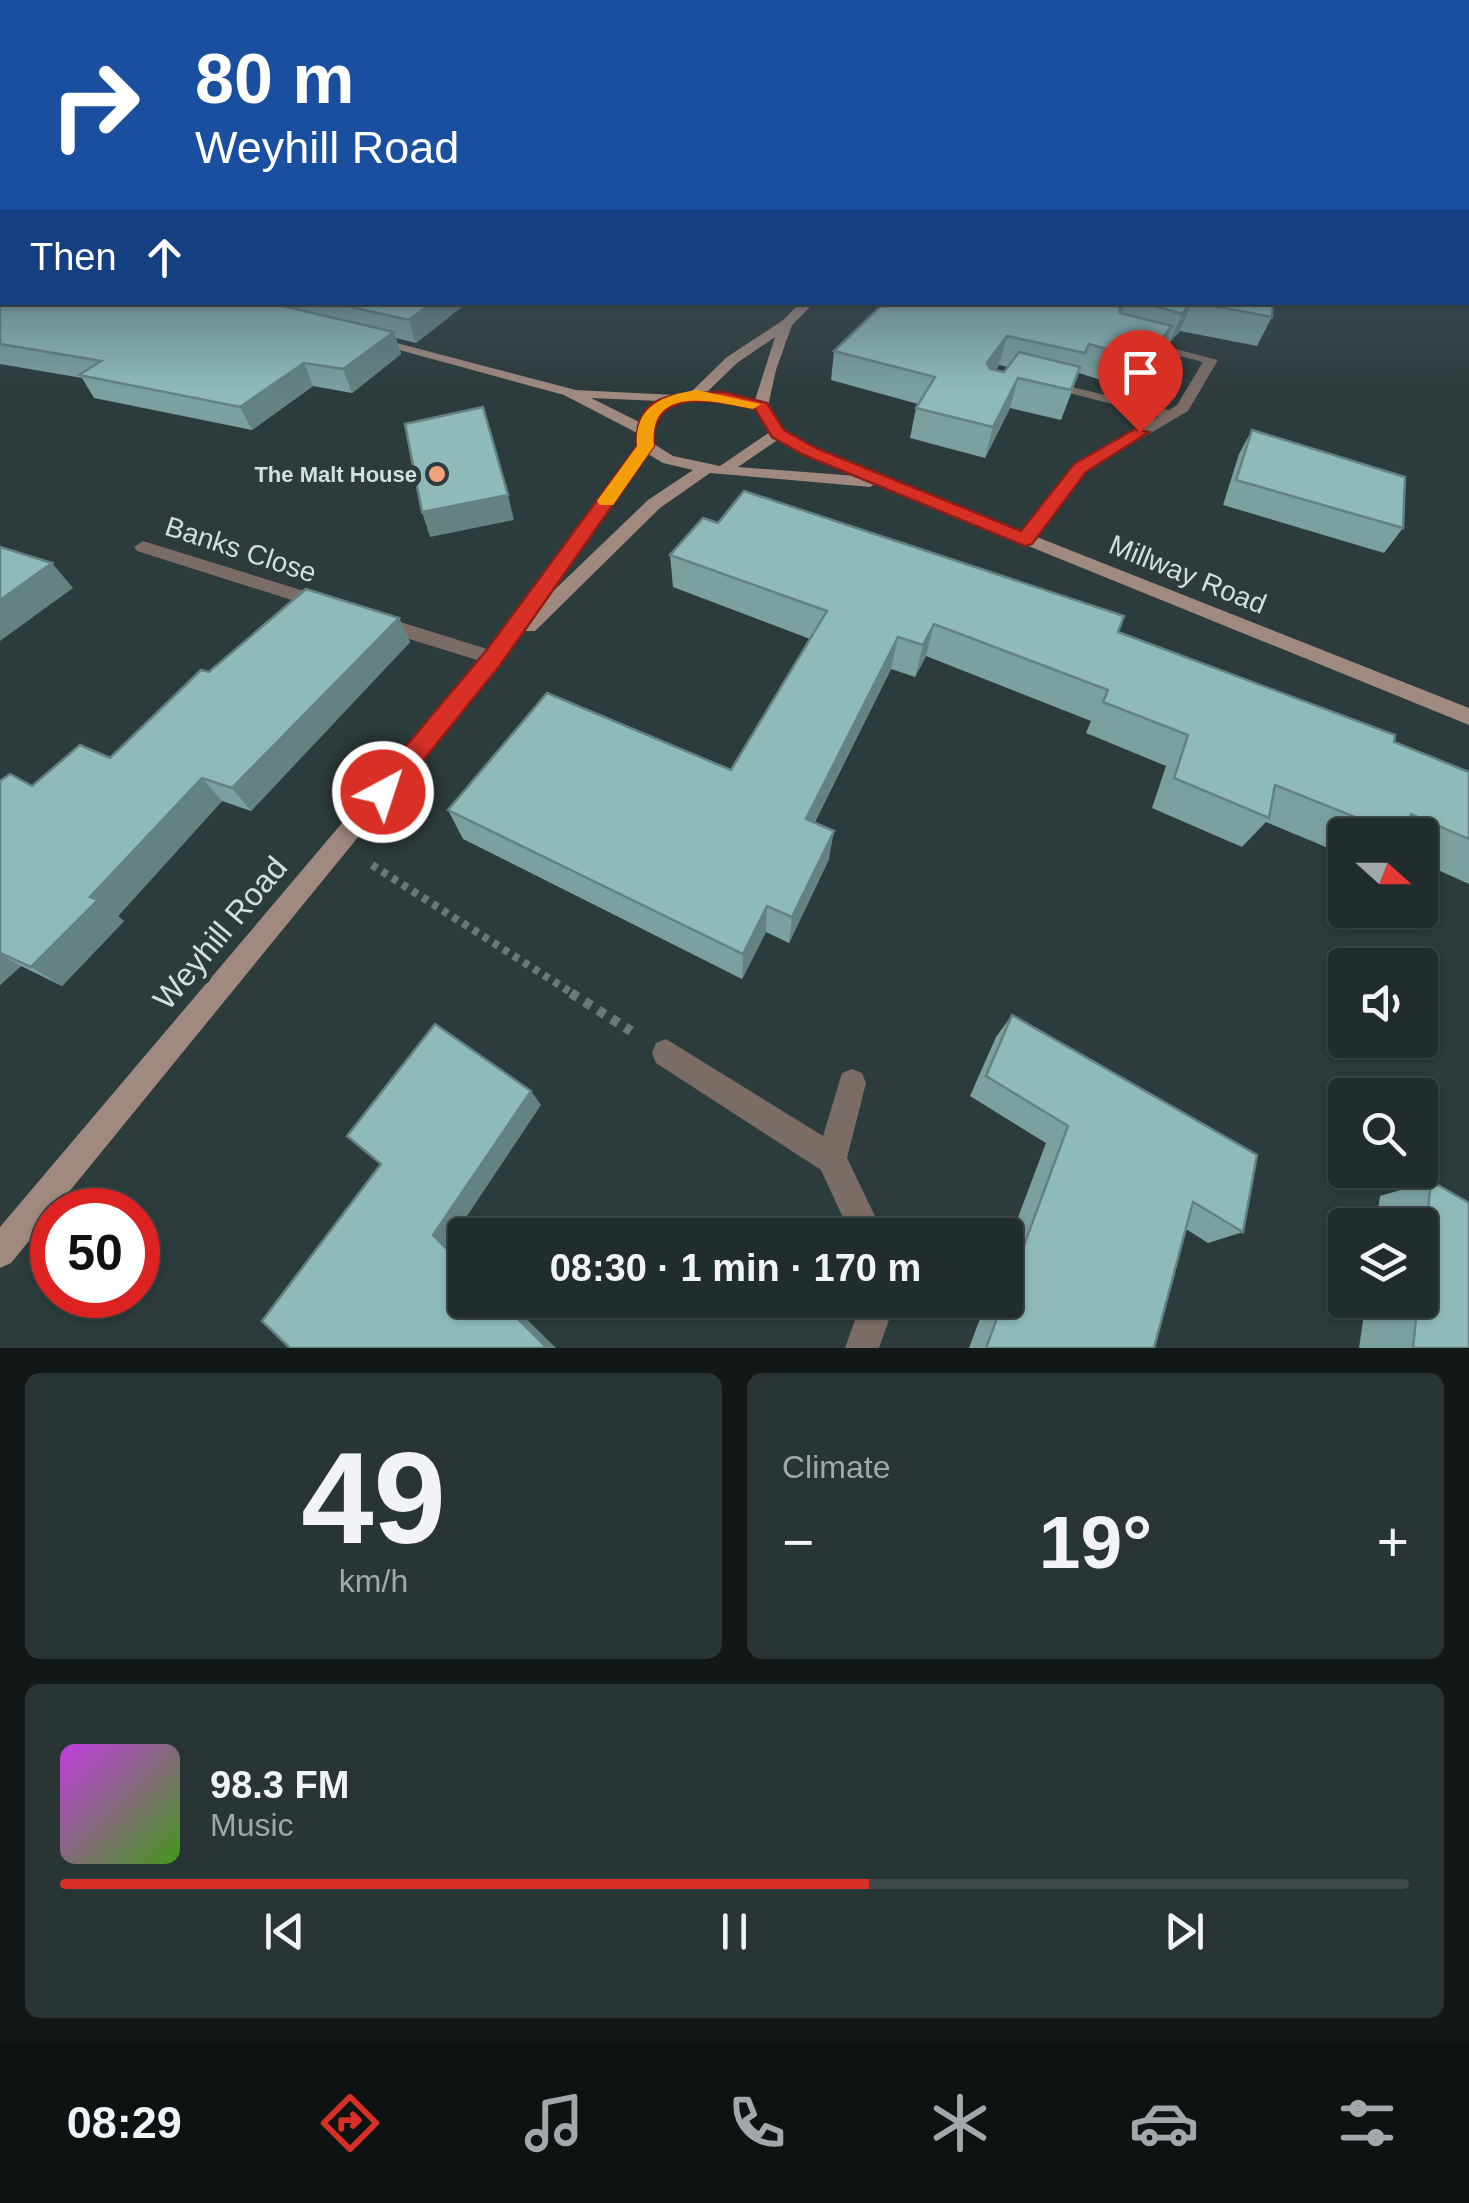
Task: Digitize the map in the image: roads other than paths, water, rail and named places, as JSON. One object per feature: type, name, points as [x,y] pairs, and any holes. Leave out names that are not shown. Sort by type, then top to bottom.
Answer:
[{"type":"main road","points":[[697,394],[732,360],[786,324],[806,305]]},
{"type":"main road","points":[[778,433],[762,406],[769,370],[786,324]]},
{"type":"main road","points":[[358,335],[569,392],[674,398],[697,394],[762,406]]},
{"type":"main road","points":[[569,392],[645,438],[668,460],[714,470]]},
{"type":"main road","name":"Weyhill Road","points":[[0,1252],[493,658],[645,438],[652,412],[674,398]]},
{"type":"main road","name":"Weyhill Road","points":[[493,658],[654,504],[765,445],[778,433]]},
{"type":"main road","name":"Millway Road","points":[[778,433],[810,451],[1025,540],[1469,717]]},
{"type":"main road","name":"Millway Road","points":[[714,470],[887,483]]},
{"type":"street","points":[[1025,540],[1080,468],[1183,408],[1211,360],[1116,335]]},
{"type":"street","points":[[1024,377],[1171,415]]},
{"type":"street","name":"Banks Close","points":[[143,547],[493,658]]},
{"type":"street","points":[[666,1053],[832,1159],[860,1218]]},
{"type":"street","points":[[832,1159],[852,1083]]},
{"type":"street","points":[[862,1348],[872,1318]]},
{"type":"place","name":"The Malt House","points":[[437,474]]}]
